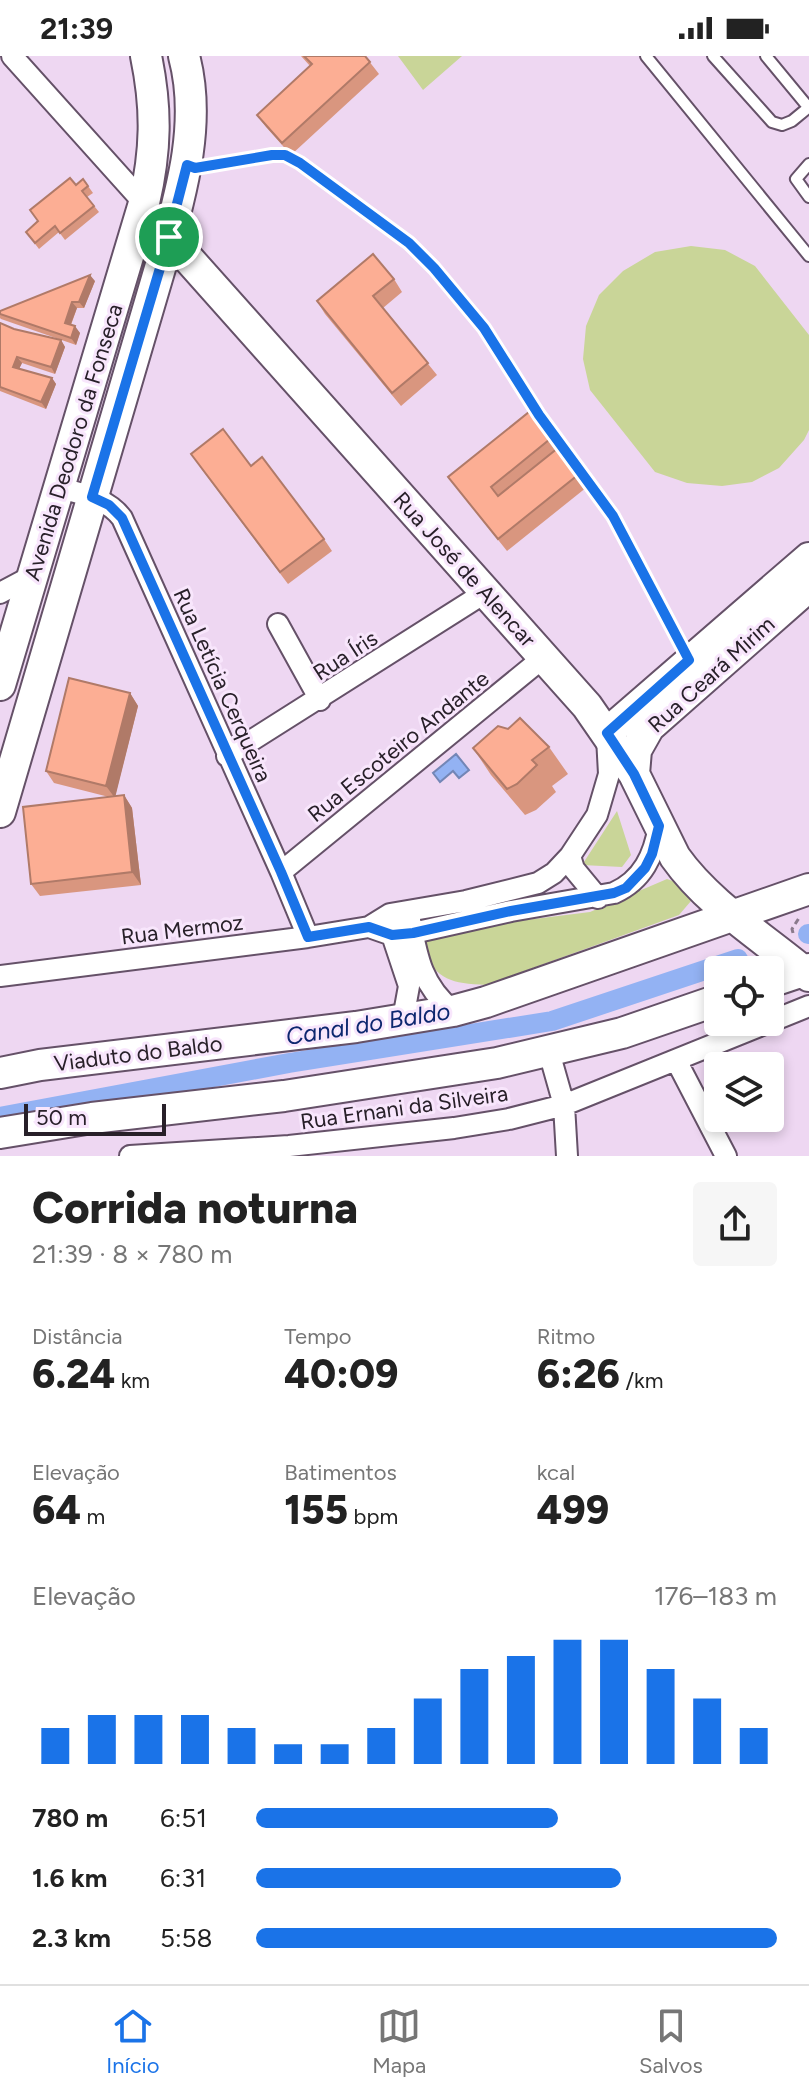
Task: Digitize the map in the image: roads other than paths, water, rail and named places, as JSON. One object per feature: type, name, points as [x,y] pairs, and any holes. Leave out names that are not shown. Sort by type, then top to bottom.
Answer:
[{"type":"main road","name":"Avenida Deodoro da Fonseca","points":[[3,676],[144,203],[155,137],[154,103],[146,56]]},
{"type":"main road","name":"Avenida Deodoro da Fonseca","points":[[0,812],[169,237],[187,165],[190,99],[184,56]]},
{"type":"main road","name":"Rua José de Alencar","points":[[169,237],[544,657],[607,733],[634,774],[684,869],[736,917],[805,963]]},
{"type":"main road","points":[[107,330],[112,347],[119,352],[128,351],[136,345]]},
{"type":"main road","name":"Rua Ceará Mirim","points":[[607,733],[809,558]]},
{"type":"main road","name":"Rua Ceará Mirim","points":[[634,774],[636,750],[649,727],[809,586]]},
{"type":"main road","points":[[3,676],[39,675]]},
{"type":"main road","points":[[784,974],[805,963],[791,950],[783,932],[789,911],[809,892]]},
{"type":"main road","name":"Viaduto do Baldo","points":[[0,1073],[40,1065],[276,1037],[453,1011],[809,892]]},
{"type":"main road","points":[[0,1133],[453,1071],[549,1052],[622,1033],[704,1005]]},
{"type":"street","points":[[12,56],[144,203]]},
{"type":"street","name":"Rua Letícia Cerqueira","points":[[60,488],[109,505],[122,518],[308,937]]},
{"type":"street","points":[[0,593],[32,576]]},
{"type":"street","name":"Rua Íris","points":[[227,756],[320,700],[486,592]]},
{"type":"street","points":[[278,624],[320,700]]},
{"type":"street","name":"Rua Escoteiro Andante","points":[[281,872],[544,657]]},
{"type":"street","points":[[401,924],[538,883],[554,873],[570,856],[597,815],[609,774],[607,733]]},
{"type":"street","points":[[401,924],[598,898],[626,888],[636,879],[652,854],[659,826]]},
{"type":"street","points":[[570,856],[574,869],[598,898]]},
{"type":"street","points":[[401,924],[427,983],[453,1011]]},
{"type":"street","points":[[401,924],[409,986],[403,1019]]},
{"type":"street","name":"Rua Mermoz","points":[[0,976],[401,924]]},
{"type":"street","name":"Rua Ernani da Silveira","points":[[130,1156],[289,1151],[454,1128],[564,1105],[809,1006]]},
{"type":"street","points":[[549,1052],[564,1105],[567,1156]]},
{"type":"street","points":[[676,1060],[726,1156]]},
{"type":"lane","points":[[646,56],[809,256]]},
{"type":"lane","points":[[713,56],[772,122],[782,125],[809,108],[766,56]]},
{"type":"lane","points":[[187,165],[195,168],[285,155],[409,243],[484,328],[539,415],[613,516],[689,660]]},
{"type":"lane","points":[[809,164],[796,179],[809,197]]},
{"type":"water","points":[[456,754],[469,770],[459,778],[453,771],[440,782],[433,773]]},
{"type":"waterway","name":"Canal do Baldo","points":[[0,1117],[289,1063],[552,1021],[704,970]]}]
